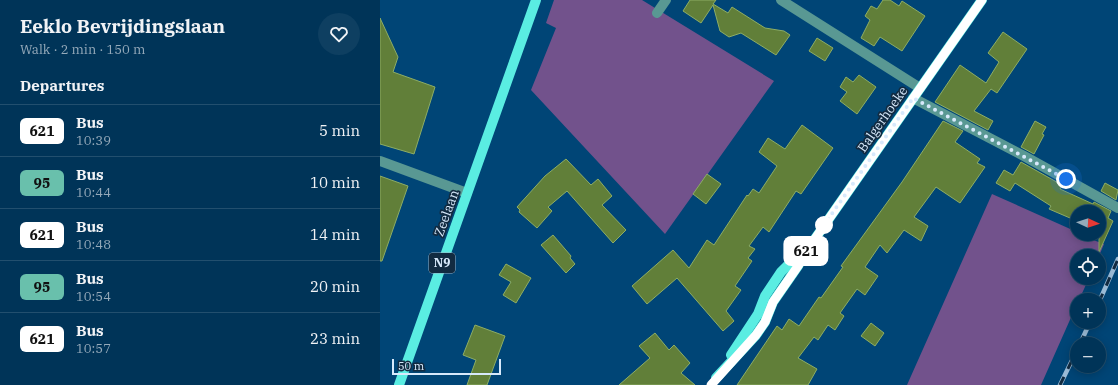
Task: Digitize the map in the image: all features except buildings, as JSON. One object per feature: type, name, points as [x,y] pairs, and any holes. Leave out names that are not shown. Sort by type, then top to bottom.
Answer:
[{"type":"main road","name":"Zeelaan","points":[[399,385],[536,0]]},
{"type":"main road","name":"Balgerhoeke","points":[[714,381],[756,335],[765,322],[773,302],[798,266],[805,253],[982,0]]},
{"type":"street","points":[[657,13],[666,0]]},
{"type":"street","points":[[781,0],[920,88]]},
{"type":"street","points":[[913,98],[1024,156],[1118,208]]},
{"type":"street","points":[[380,161],[467,193]]},
{"type":"shaded area","points":[[554,0],[642,0],[774,81],[665,234],[531,90],[556,28],[546,23]]},
{"type":"shaded area","points":[[992,194],[1070,229],[1070,241],[1096,241],[1104,244],[1102,249],[1070,249],[1070,285],[1086,285],[1082,293],[1070,293],[1070,320],[1041,385],[907,385]]},
{"type":"railway","points":[[1103,293],[1118,259]]},
{"type":"railway","points":[[1083,337],[1087,329]]},
{"type":"railway","points":[[1060,385],[1070,364]]},
{"type":"bus line","name":"621","points":[[711,385],[756,335],[765,322],[773,302],[798,266],[805,253],[982,0]]},
{"type":"route","points":[[824,225],[913,98],[1066,179]]}]
